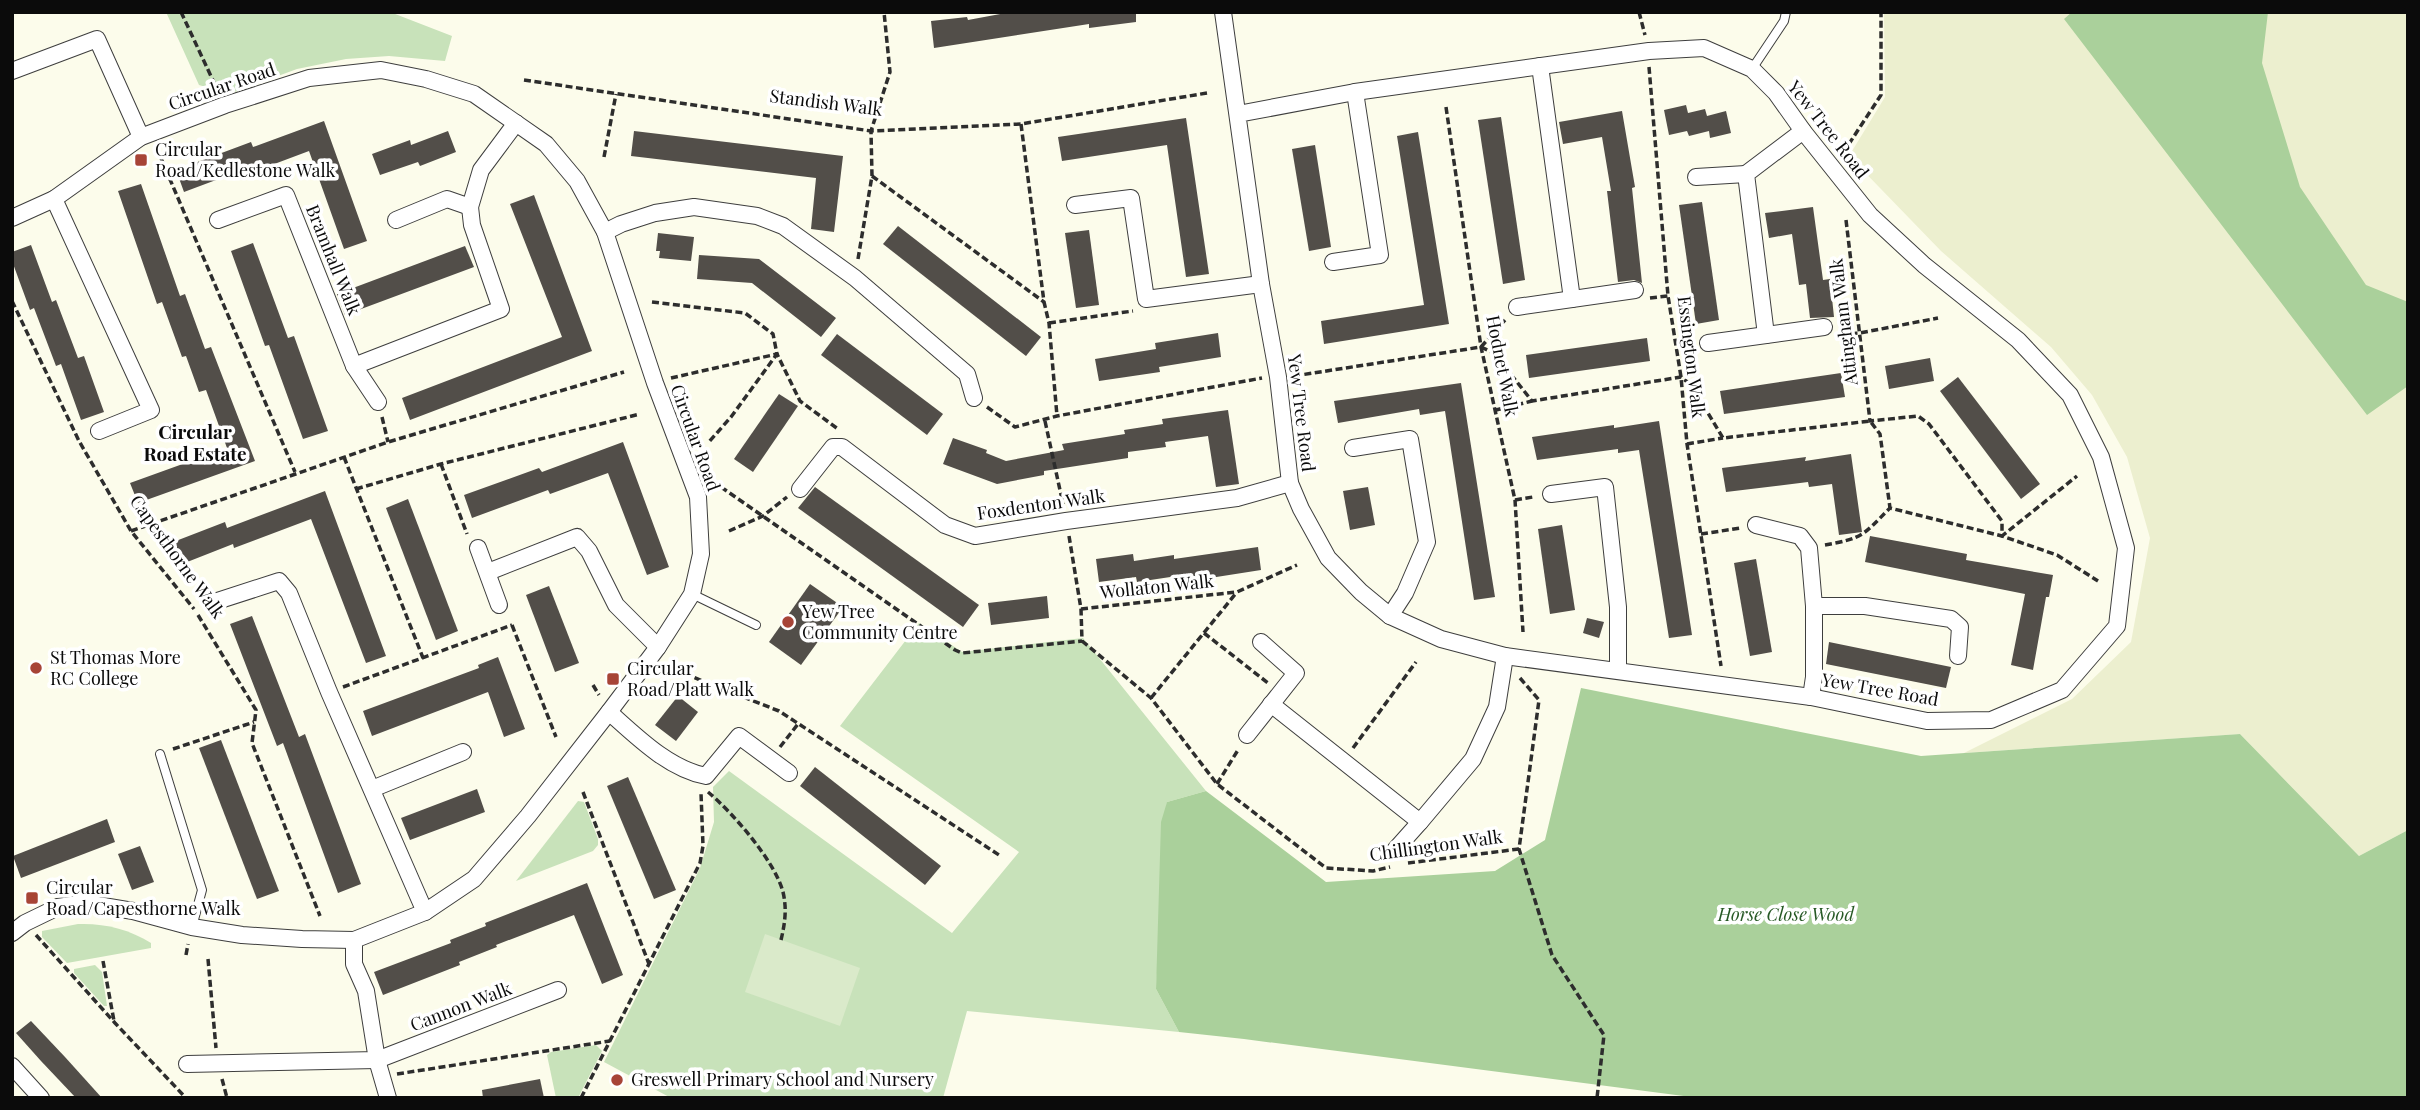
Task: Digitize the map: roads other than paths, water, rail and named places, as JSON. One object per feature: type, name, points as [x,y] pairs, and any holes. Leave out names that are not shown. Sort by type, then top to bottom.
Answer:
[{"type":"street","name":"Yew Tree Road","points":[[1223,12],[1261,284],[1279,377],[1290,483],[1328,558],[1361,592],[1390,616],[1441,639],[1505,656],[1811,697],[1927,721],[1991,720],[2062,690],[2117,626],[2126,548],[2101,457],[2070,395],[2018,340],[1924,265],[1870,215],[1802,131],[1776,93],[1752,69],[1704,48],[1649,51],[1354,92],[1238,114]]},
{"type":"street","points":[[12,71],[97,39],[146,135]]},
{"type":"street","points":[[1540,66],[1572,299]]},
{"type":"street","name":"Circular Road","points":[[12,218],[54,199],[146,135],[225,105],[309,78],[381,70],[426,79],[474,94],[546,144],[577,181],[605,232],[655,383],[698,497],[701,554],[692,594],[658,647],[609,712],[528,816],[474,879],[425,912],[354,940],[242,935],[192,927],[133,911],[85,904],[58,907],[25,923],[12,933]]},
{"type":"street","points":[[1333,262],[1381,256],[1354,92]]},
{"type":"street","points":[[354,366],[501,309],[472,225],[470,207],[481,170],[516,122]]},
{"type":"street","points":[[1696,177],[1746,174],[1802,131]]},
{"type":"street","points":[[1746,174],[1766,335]]},
{"type":"street","name":"Bramhall Walk","points":[[218,220],[286,195],[354,366],[378,402]]},
{"type":"street","points":[[1075,205],[1130,198],[1146,299],[1261,284]]},
{"type":"street","points":[[54,199],[151,410],[99,431]]},
{"type":"street","points":[[396,220],[447,199],[470,207]]},
{"type":"street","points":[[605,232],[655,214],[694,207],[757,216],[783,226],[855,278],[967,374],[974,398]]},
{"type":"street","points":[[1517,307],[1635,290]]},
{"type":"street","points":[[1708,343],[1824,327]]},
{"type":"street","points":[[1353,449],[1410,439],[1427,542],[1405,593],[1390,616]]},
{"type":"street","name":"Foxdenton Walk","points":[[800,489],[827,452],[833,447],[842,447],[945,525],[975,536],[1237,498],[1290,483]]},
{"type":"street","points":[[1551,494],[1605,487],[1618,607],[1618,670]]},
{"type":"street","points":[[1756,525],[1800,536],[1809,548],[1814,606],[1814,677],[1811,697]]},
{"type":"street","points":[[488,572],[577,537],[589,551],[616,605],[658,647]]},
{"type":"street","points":[[478,548],[499,605]]},
{"type":"street","name":"Capesthorne Walk","points":[[211,603],[279,581],[289,593],[425,912]]},
{"type":"street","points":[[1814,606],[1865,607],[1951,619],[1960,627],[1958,656]]},
{"type":"street","points":[[1247,735],[1296,673],[1261,642]]},
{"type":"street","points":[[1395,850],[1474,760],[1497,707],[1505,656]]},
{"type":"street","points":[[1276,699],[1343,761],[1420,822]]},
{"type":"street","points":[[609,712],[669,761],[691,773],[706,776],[739,736],[789,773]]},
{"type":"street","points":[[372,789],[463,752]]},
{"type":"street","points":[[354,940],[354,964],[366,991],[377,1059],[388,1098]]},
{"type":"street","name":"Cannon Walk","points":[[187,1064],[377,1059],[558,990]]},
{"type":"street","points":[[12,1066],[41,1098]]},
{"type":"lane","points":[[1752,69],[1784,22],[1786,12]]},
{"type":"lane","points":[[692,594],[756,625]]},
{"type":"lane","points":[[160,754],[202,890],[192,927]]},
{"type":"place","name":"Circular Road/Kedlestone Walk","points":[[141,160]]},
{"type":"place","name":"Yew Tree Community Centre","points":[[788,622]]},
{"type":"place","name":"St Thomas More RC College","points":[[36,668]]},
{"type":"place","name":"Circular Road/Platt Walk","points":[[613,679]]},
{"type":"place","name":"Circular Road/Capesthorne Walk","points":[[32,898]]},
{"type":"place","name":"Greswell Primary School and Nursery","points":[[617,1080]]},
{"type":"district","name":"Circular Road Estate","points":[[195,443]]},
{"type":"park label","name":"Horse Close Wood","points":[[1786,915]]}]
